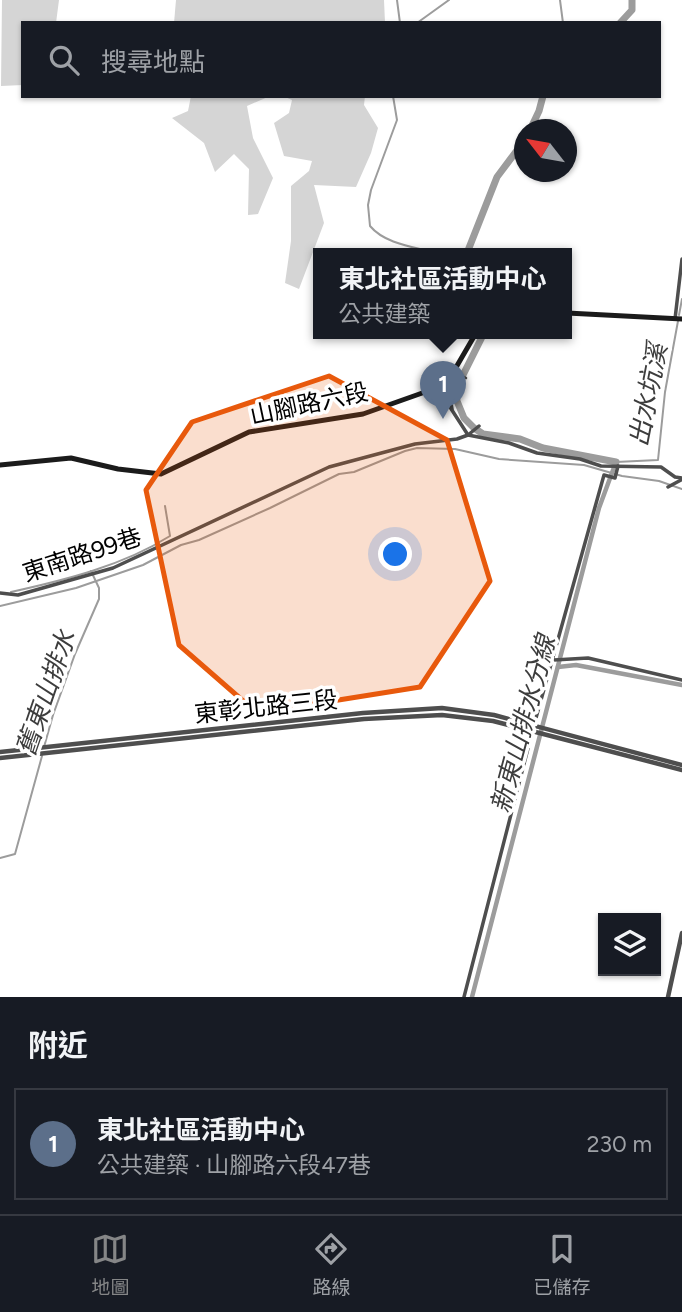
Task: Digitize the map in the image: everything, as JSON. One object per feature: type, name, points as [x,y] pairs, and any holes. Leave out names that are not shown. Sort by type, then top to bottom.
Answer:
[{"type":"main road","points":[[572,313],[680,317]]},
{"type":"main road","points":[[444,384],[473,339]]},
{"type":"main road","name":"山腳路六段","points":[[0,465],[71,458],[118,469],[161,474],[249,432],[363,414],[444,384]]},
{"type":"street","points":[[680,317],[682,259]]},
{"type":"street","points":[[453,373],[466,378]]},
{"type":"street","points":[[444,384],[448,404],[468,435],[601,466],[661,467],[682,479]]},
{"type":"street","points":[[468,435],[479,426]]},
{"type":"street","name":"東南路99巷","points":[[0,593],[18,595],[92,575],[329,467],[415,444],[468,435]]},
{"type":"street","points":[[464,997],[533,728],[604,475],[615,478],[618,466]]},
{"type":"street","points":[[668,488],[682,479]]},
{"type":"street","points":[[553,660],[589,658],[682,680]]},
{"type":"street","name":"東彰北路三段","points":[[0,752],[363,713],[442,708],[494,715],[533,728]]},
{"type":"street","name":"東彰北路三段","points":[[0,758],[402,716],[442,715],[493,720],[533,728]]},
{"type":"street","points":[[533,728],[682,767]]},
{"type":"street","points":[[667,997],[682,933]]},
{"type":"highlighted area","points":[[329,376],[447,440],[490,581],[420,687],[257,713],[179,645],[146,490],[192,422]]},
{"type":"shaded area","points":[[2,0],[59,0],[56,21],[21,21],[21,85],[1,86]]},
{"type":"shaded area","points":[[176,0],[384,0],[385,21],[174,21]]},
{"type":"shaded area","points":[[191,98],[265,98],[247,106],[253,138],[273,178],[258,214],[248,215],[249,169],[234,154],[215,172],[204,143],[172,118],[188,111]]},
{"type":"shaded area","points":[[288,98],[365,98],[364,105],[378,128],[371,153],[356,187],[314,185],[324,223],[299,289],[285,283],[291,241],[291,186],[309,171],[312,161],[284,156],[274,123],[289,113],[292,100]]},
{"type":"waterway","points":[[397,0],[400,21]]},
{"type":"waterway","points":[[420,21],[449,0]]},
{"type":"waterway","points":[[560,0],[563,21]]},
{"type":"waterway","points":[[622,21],[632,10],[632,0]]},
{"type":"waterway","points":[[393,98],[397,120],[371,190],[368,205],[370,226],[384,237],[414,248]]},
{"type":"waterway","points":[[535,119],[542,98]]},
{"type":"waterway","points":[[469,248],[497,177],[514,154]]},
{"type":"waterway","name":"出水坑溪","points":[[679,315],[682,299]]},
{"type":"waterway","name":"出水坑溪","points":[[616,462],[658,460],[665,392],[678,321]]},
{"type":"waterway","points":[[481,339],[456,389],[457,401],[464,418],[474,428],[483,434],[520,439],[543,448],[616,462]]},
{"type":"waterway","points":[[0,606],[76,588],[143,565],[181,545],[199,540],[339,474],[354,472],[417,448],[455,449],[499,459],[584,465],[622,476],[659,481],[682,489]]},
{"type":"waterway","name":"新東山排水分線","points":[[472,997],[599,508],[616,462]]},
{"type":"waterway","points":[[11,592],[93,571],[152,547],[170,536],[165,506]]},
{"type":"waterway","name":"舊東山排水","points":[[44,747],[75,654],[99,599],[99,588],[91,571]]},
{"type":"waterway","points":[[558,667],[576,665],[682,685]]},
{"type":"waterway","name":"舊東山排水","points":[[0,858],[15,854],[42,756]]},
{"type":"place","name":"東北社區活動中心","points":[[443,419]]}]
